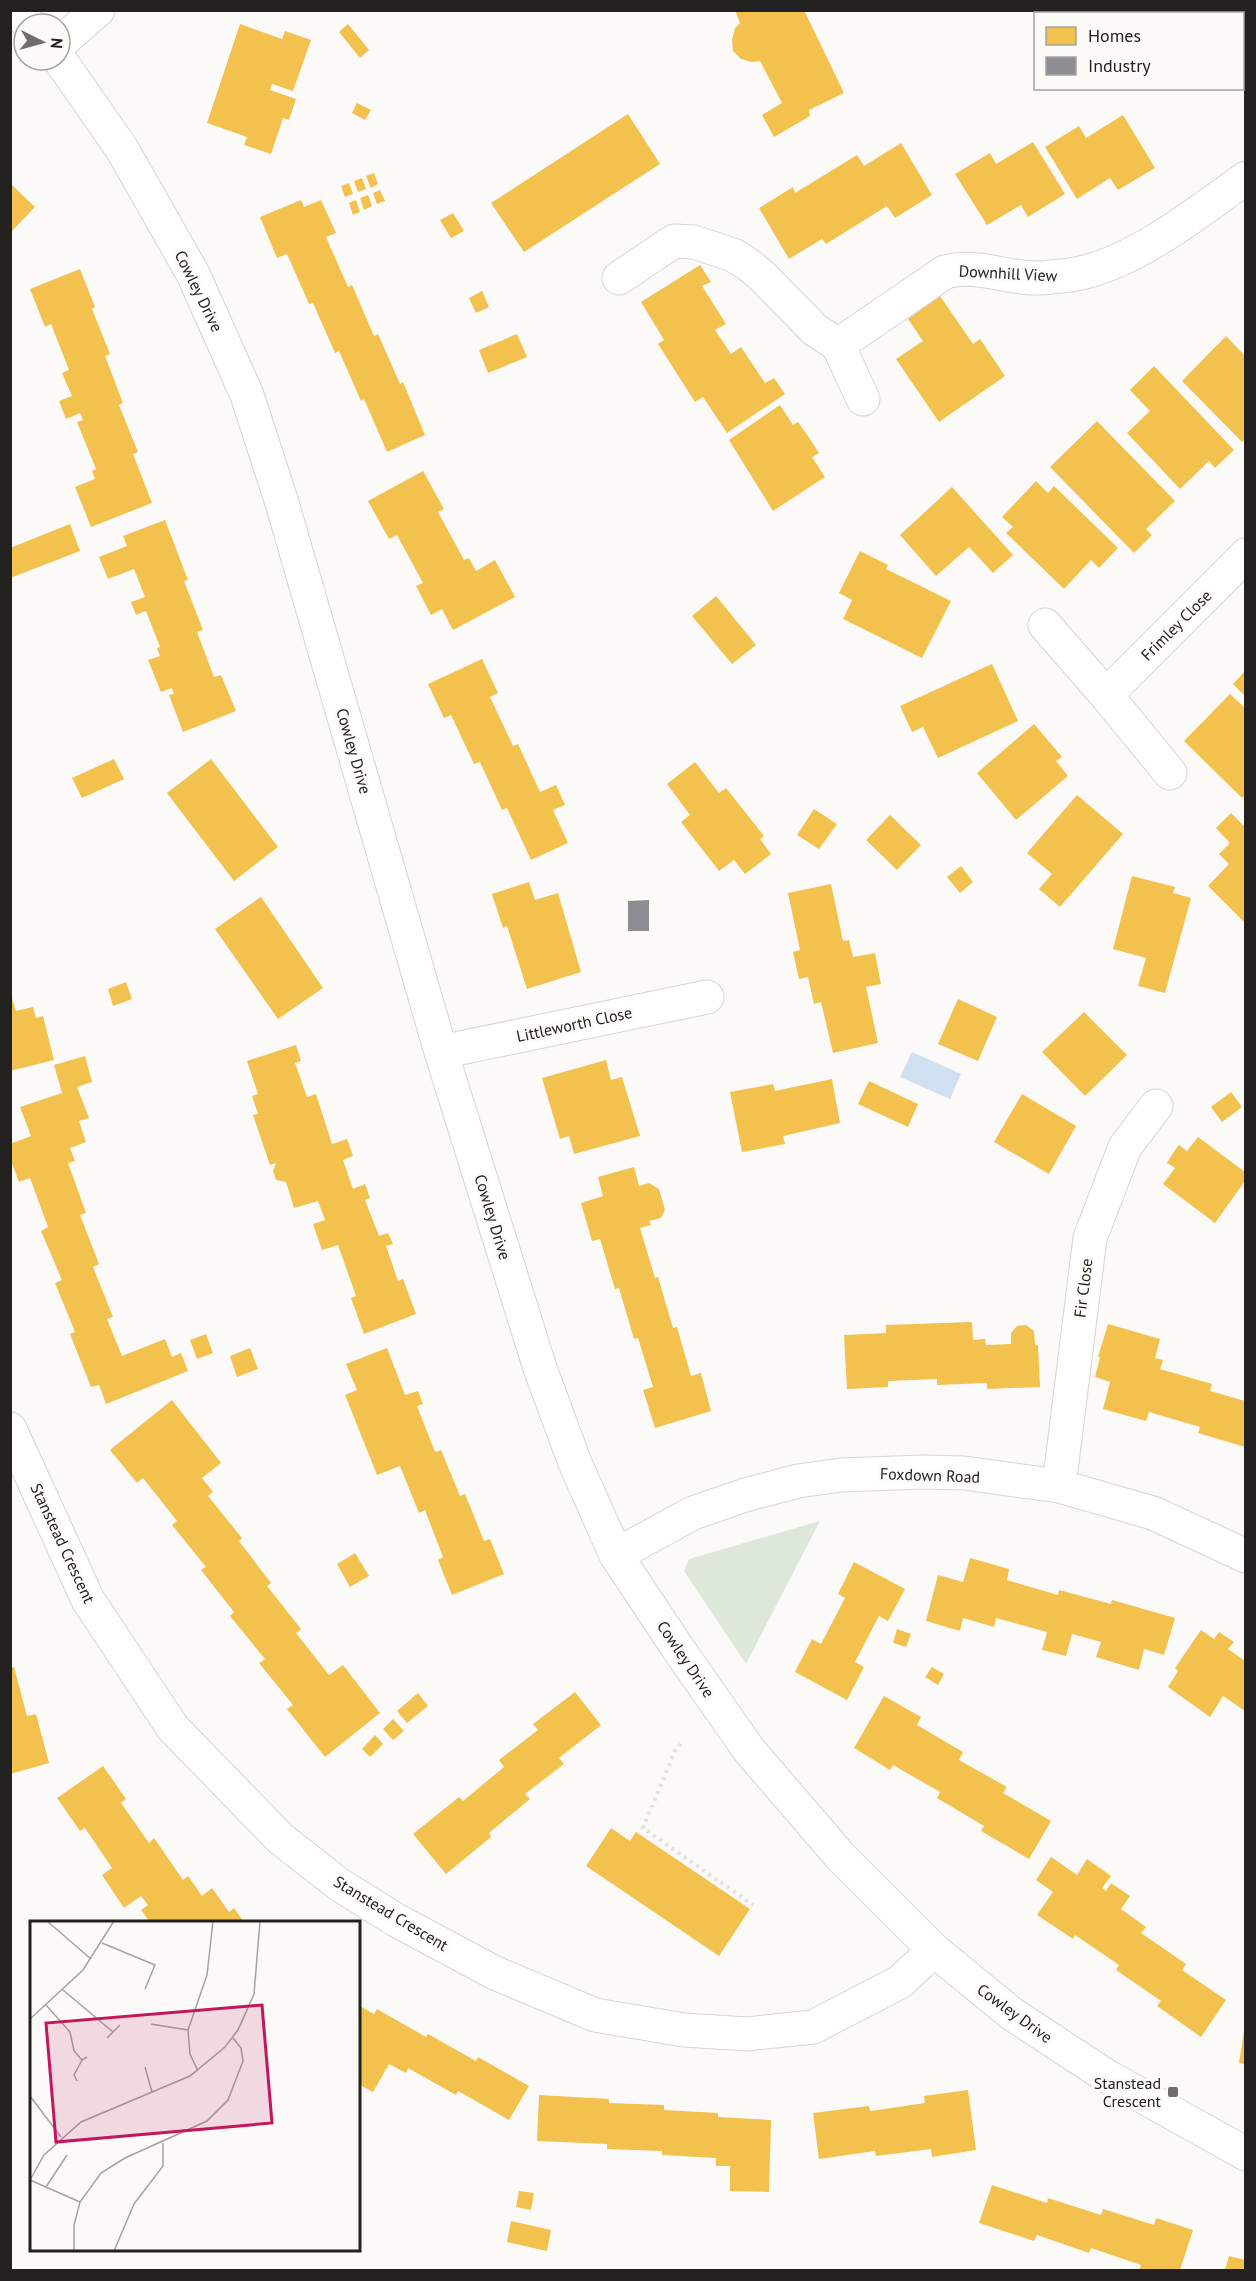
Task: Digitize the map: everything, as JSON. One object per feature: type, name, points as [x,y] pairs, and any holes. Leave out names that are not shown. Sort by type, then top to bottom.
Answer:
[{"type":"street","points":[[72,33],[98,10]]},
{"type":"street","name":"Cowley Drive","points":[[68,72],[122,149],[187,264],[247,395],[282,503],[441,1052],[540,1368],[575,1463],[616,1555],[676,1647],[749,1750],[841,1857],[934,1950],[1012,2014],[1108,2077],[1245,2154]]},
{"type":"street","name":"Downhill View","points":[[838,345],[945,272],[961,268],[977,268],[1011,277],[1037,278],[1064,276],[1101,267],[1145,246],[1245,178]]},
{"type":"street","points":[[619,278],[674,241],[694,242],[733,255],[762,276],[815,330],[838,345],[863,399]]},
{"type":"street","name":"Frimley Close","points":[[1106,695],[1245,555]]},
{"type":"street","points":[[1045,625],[1170,773]]},
{"type":"street","name":"Littleworth Close","points":[[441,1052],[707,997]]},
{"type":"street","name":"Fir Close","points":[[1059,1486],[1090,1238],[1125,1147],[1156,1106]]},
{"type":"street","name":"Stanstead Crescent","points":[[10,1429],[88,1600],[172,1728],[281,1839],[340,1885],[396,1920],[495,1973],[595,2015],[684,2030],[747,2034],[813,2027],[900,1982],[934,1950]]},
{"type":"street","name":"Foxdown Road","points":[[616,1555],[693,1514],[745,1495],[798,1481],[862,1473],[923,1472],[964,1473],[1059,1486],[1153,1513],[1245,1556]]},
{"type":"path","points":[[681,1744],[675,1751],[643,1828],[753,1905]]},
{"type":"green space","points":[[820,1521],[746,1664],[684,1571],[689,1559]]},
{"type":"water","points":[[912,1052],[961,1074],[950,1099],[900,1077]]},
{"type":"building: Homes","points":[[735,10],[804,10],[844,93],[809,110],[810,116],[774,137],[762,115],[782,103],[760,61],[752,62],[741,59],[733,51],[732,40],[735,28],[740,23]]},
{"type":"building: Homes","points":[[240,24],[282,39],[285,31],[311,40],[293,91],[272,84],[270,90],[296,99],[289,120],[283,118],[271,154],[244,145],[247,137],[207,123]]},
{"type":"building: Homes","points":[[348,24],[369,50],[360,58],[339,32]]},
{"type":"building: Homes","points":[[357,103],[371,110],[365,120],[352,113]]},
{"type":"building: Homes","points":[[628,114],[660,164],[524,252],[491,203]]},
{"type":"building: Homes","points":[[1123,115],[1155,168],[1118,190],[1110,178],[1077,199],[1045,147],[1079,126],[1086,138]]},
{"type":"building: Homes","points":[[1033,142],[1065,194],[1028,217],[1021,205],[987,225],[955,174],[990,153],[996,164]]},
{"type":"building: Homes","points":[[901,143],[932,195],[895,218],[887,206],[826,244],[822,239],[789,259],[759,208],[793,187],[795,193],[857,155],[864,166]]},
{"type":"building: Homes","points":[[374,173],[378,184],[371,188],[366,176]]},
{"type":"building: Homes","points":[[362,178],[366,189],[358,192],[354,181]]},
{"type":"building: Homes","points":[[10,183],[35,207],[10,233]]},
{"type":"building: Homes","points":[[349,183],[353,194],[345,197],[341,186]]},
{"type":"building: Homes","points":[[380,190],[385,201],[377,204],[373,193]]},
{"type":"building: Homes","points":[[368,195],[372,206],[364,210],[360,198]]},
{"type":"building: Homes","points":[[301,200],[304,207],[321,200],[336,233],[326,237],[348,287],[352,285],[374,336],[378,334],[400,384],[403,382],[425,435],[387,452],[364,399],[361,401],[339,351],[335,353],[313,303],[309,304],[287,254],[277,258],[260,217]]},
{"type":"building: Homes","points":[[356,200],[360,212],[353,215],[349,203]]},
{"type":"building: Homes","points":[[453,213],[464,231],[451,238],[440,220]]},
{"type":"building: Homes","points":[[700,265],[711,282],[702,286],[726,324],[715,330],[731,354],[741,347],[765,383],[774,378],[785,394],[727,433],[703,397],[695,402],[658,344],[664,340],[641,302]]},
{"type":"building: Homes","points":[[80,269],[95,307],[92,309],[110,354],[105,356],[123,403],[119,405],[138,452],[133,454],[152,503],[91,527],[75,487],[95,479],[92,471],[96,469],[77,422],[83,420],[80,413],[66,419],[59,401],[72,396],[62,373],[69,370],[51,324],[45,327],[30,289]]},
{"type":"building: Homes","points":[[482,291],[489,307],[476,313],[469,298]]},
{"type":"building: Homes","points":[[940,296],[973,344],[980,339],[1005,376],[939,422],[896,359],[923,341],[908,319]]},
{"type":"building: Homes","points":[[517,334],[527,357],[488,373],[479,350]]},
{"type":"building: Homes","points":[[1226,336],[1245,356],[1245,439],[1242,442],[1182,381]]},
{"type":"building: Homes","points":[[1154,366],[1234,450],[1215,468],[1209,461],[1180,489],[1127,433],[1150,411],[1130,390]]},
{"type":"building: Homes","points":[[780,405],[793,425],[798,422],[819,453],[812,457],[825,477],[773,511],[729,440]]},
{"type":"building: Homes","points":[[1097,421],[1175,501],[1146,529],[1152,535],[1134,553],[1050,467]]},
{"type":"building: Homes","points":[[423,471],[444,509],[438,512],[464,560],[469,558],[476,571],[495,560],[515,597],[453,630],[442,609],[431,615],[416,586],[423,583],[397,535],[389,539],[368,501]]},
{"type":"building: Homes","points":[[1036,481],[1048,493],[1054,486],[1118,548],[1099,568],[1091,560],[1064,589],[1006,533],[1013,527],[1002,517]]},
{"type":"building: Homes","points":[[952,487],[1013,555],[993,573],[969,547],[936,576],[900,535]]},
{"type":"building: Homes","points":[[165,520],[188,580],[184,581],[203,630],[197,632],[214,677],[221,675],[236,711],[183,732],[169,695],[174,694],[172,688],[161,692],[148,660],[160,656],[157,648],[160,647],[146,611],[136,615],[131,602],[145,597],[134,569],[108,579],[99,557],[127,546],[123,536]]},
{"type":"building: Homes","points":[[70,524],[80,551],[10,578],[10,548]]},
{"type":"building: Homes","points":[[860,551],[888,565],[886,569],[951,601],[922,658],[843,619],[852,600],[839,593]]},
{"type":"building: Homes","points":[[716,596],[756,645],[732,664],[692,616]]},
{"type":"building: Homes","points":[[482,659],[498,693],[490,697],[513,746],[518,744],[540,792],[556,785],[565,805],[553,810],[568,843],[531,860],[507,808],[502,810],[480,762],[474,764],[451,715],[444,718],[428,684]]},
{"type":"building: Homes","points":[[992,664],[1018,721],[938,758],[923,727],[912,732],[900,706]]},
{"type":"building: Homes","points":[[1245,671],[1245,696],[1233,684]]},
{"type":"building: Homes","points":[[1230,694],[1245,708],[1245,795],[1242,798],[1184,741]]},
{"type":"building: Homes","points":[[1034,724],[1062,757],[1056,761],[1068,776],[1016,820],[977,773]]},
{"type":"building: Homes","points":[[114,759],[124,779],[82,798],[72,778]]},
{"type":"building: Homes","points":[[211,759],[278,847],[234,881],[167,793]]},
{"type":"building: Homes","points":[[695,762],[719,793],[726,788],[764,836],[760,839],[771,854],[745,874],[734,860],[719,871],[681,822],[690,815],[667,784]]},
{"type":"building: Homes","points":[[1077,795],[1123,834],[1060,907],[1039,889],[1052,874],[1027,853]]},
{"type":"building: Homes","points":[[814,809],[837,824],[819,849],[797,835]]},
{"type":"building: Homes","points":[[1231,813],[1245,827],[1245,923],[1208,886],[1229,864],[1219,854],[1230,843],[1216,828]]},
{"type":"building: Homes","points":[[890,815],[921,845],[897,870],[866,840]]},
{"type":"building: Homes","points":[[961,866],[973,882],[960,893],[947,877]]},
{"type":"building: Homes","points":[[1132,876],[1175,887],[1173,893],[1191,898],[1165,993],[1138,986],[1146,958],[1113,949]]},
{"type":"building: Homes","points":[[529,882],[535,900],[558,893],[581,972],[527,989],[507,926],[503,928],[492,894]]},
{"type":"building: Homes","points":[[831,884],[843,941],[849,940],[853,957],[875,953],[881,984],[866,987],[878,1043],[833,1053],[821,1002],[814,1004],[808,977],[799,979],[793,952],[800,950],[788,893]]},
{"type":"building: Homes","points":[[261,897],[323,988],[278,1019],[215,929]]},
{"type":"building: Homes","points":[[126,982],[132,999],[113,1006],[108,989]]},
{"type":"building: Homes","points":[[10,992],[16,1011],[33,1007],[36,1018],[43,1016],[54,1060],[10,1071]]},
{"type":"building: Homes","points":[[958,999],[997,1017],[978,1061],[938,1044]]},
{"type":"building: Homes","points":[[1084,1012],[1127,1055],[1085,1096],[1042,1052]]},
{"type":"building: Homes","points":[[296,1045],[301,1061],[295,1063],[307,1097],[316,1094],[332,1144],[347,1139],[353,1156],[343,1160],[353,1189],[365,1184],[370,1198],[365,1200],[379,1236],[388,1233],[393,1244],[386,1246],[398,1281],[403,1279],[416,1314],[364,1334],[351,1298],[356,1296],[338,1245],[322,1250],[313,1224],[325,1220],[318,1201],[294,1208],[286,1182],[276,1180],[273,1171],[276,1163],[270,1165],[253,1115],[258,1114],[252,1096],[258,1094],[247,1061]]},
{"type":"building: Homes","points":[[85,1056],[92,1082],[77,1087],[89,1118],[79,1121],[86,1142],[70,1148],[75,1161],[68,1163],[86,1213],[80,1215],[99,1264],[93,1267],[113,1317],[107,1319],[122,1356],[165,1339],[172,1357],[181,1353],[188,1371],[106,1404],[99,1385],[91,1387],[70,1334],[75,1332],[55,1283],[62,1280],[41,1231],[48,1227],[30,1178],[19,1182],[10,1158],[10,1144],[31,1136],[20,1107],[62,1093],[54,1065]]},
{"type":"building: Homes","points":[[606,1060],[611,1080],[622,1077],[640,1136],[574,1154],[569,1136],[560,1139],[542,1078]]},
{"type":"building: Homes","points":[[832,1079],[840,1123],[783,1136],[785,1144],[742,1152],[730,1092],[773,1084],[775,1091]]},
{"type":"building: Homes","points":[[869,1081],[918,1104],[908,1127],[858,1104]]},
{"type":"building: Homes","points":[[1231,1092],[1242,1107],[1222,1122],[1211,1107]]},
{"type":"building: Homes","points":[[1022,1094],[1076,1126],[1049,1174],[994,1142]]},
{"type":"building: Homes","points":[[1198,1137],[1245,1172],[1245,1181],[1215,1223],[1163,1184],[1175,1168],[1167,1163],[1173,1153],[1179,1145],[1187,1151]]},
{"type":"building: Homes","points":[[634,1167],[639,1186],[649,1183],[659,1189],[665,1210],[661,1218],[649,1221],[651,1225],[640,1228],[673,1328],[677,1327],[691,1376],[701,1373],[711,1411],[655,1428],[643,1390],[653,1387],[638,1338],[634,1339],[619,1288],[615,1289],[600,1239],[592,1241],[581,1203],[603,1196],[598,1177]]},
{"type":"building: Homes","points":[[972,1322],[973,1340],[985,1339],[986,1345],[1011,1344],[1011,1333],[1017,1326],[1026,1325],[1034,1331],[1035,1345],[1038,1345],[1040,1387],[987,1389],[987,1383],[937,1385],[937,1379],[888,1381],[888,1387],[847,1389],[844,1335],[886,1333],[886,1325]]},
{"type":"building: Homes","points":[[1108,1324],[1160,1339],[1155,1358],[1163,1360],[1160,1369],[1212,1384],[1210,1391],[1245,1401],[1245,1447],[1198,1433],[1200,1427],[1149,1412],[1146,1421],[1103,1409],[1110,1382],[1095,1377],[1100,1357],[1098,1357]]},
{"type":"building: Homes","points":[[206,1334],[213,1353],[197,1359],[190,1340]]},
{"type":"building: Homes","points":[[250,1348],[258,1369],[237,1377],[230,1356]]},
{"type":"building: Homes","points":[[387,1348],[405,1395],[418,1391],[423,1404],[417,1406],[435,1452],[441,1450],[460,1496],[465,1494],[484,1541],[490,1539],[504,1574],[452,1595],[438,1560],[443,1557],[425,1510],[419,1513],[400,1466],[377,1475],[345,1395],[357,1390],[346,1364]]},
{"type":"building: Homes","points":[[172,1400],[221,1463],[202,1478],[213,1492],[208,1496],[242,1538],[239,1541],[271,1583],[267,1586],[301,1629],[296,1633],[329,1675],[343,1665],[380,1713],[325,1757],[287,1709],[293,1705],[259,1663],[265,1659],[230,1616],[234,1612],[201,1570],[206,1567],[172,1525],[177,1521],[143,1478],[137,1483],[110,1450]]},
{"type":"building: Homes","points":[[355,1553],[369,1576],[350,1587],[337,1564]]},
{"type":"building: Homes","points":[[970,1558],[1009,1569],[1007,1580],[1058,1595],[1059,1590],[1111,1604],[1112,1600],[1175,1618],[1164,1655],[1144,1649],[1139,1670],[1096,1657],[1101,1642],[1072,1634],[1066,1656],[1042,1650],[1047,1632],[996,1618],[994,1627],[963,1618],[960,1631],[926,1621],[938,1575],[963,1582]]},
{"type":"building: Homes","points":[[854,1562],[905,1589],[888,1621],[879,1616],[855,1662],[864,1667],[847,1700],[795,1672],[812,1639],[821,1644],[845,1598],[838,1594]]},
{"type":"building: Homes","points":[[897,1629],[911,1634],[906,1647],[893,1643]]},
{"type":"building: Homes","points":[[1201,1630],[1214,1639],[1219,1632],[1234,1642],[1228,1649],[1245,1661],[1245,1711],[1223,1696],[1210,1717],[1168,1687],[1178,1671],[1175,1668]]},
{"type":"building: Homes","points":[[14,1667],[27,1716],[36,1714],[49,1763],[10,1774],[10,1668]]},
{"type":"building: Homes","points":[[932,1667],[944,1674],[938,1685],[925,1677]]},
{"type":"building: Homes","points":[[575,1692],[601,1725],[559,1758],[564,1764],[525,1794],[530,1799],[489,1833],[491,1837],[446,1874],[413,1834],[459,1797],[463,1801],[504,1767],[499,1760],[538,1730],[533,1724]]},
{"type":"building: Homes","points":[[418,1693],[428,1706],[407,1723],[397,1711]]},
{"type":"building: Homes","points":[[884,1696],[921,1717],[917,1725],[963,1752],[959,1760],[1007,1787],[1003,1793],[1051,1821],[1029,1859],[981,1831],[984,1826],[937,1798],[940,1792],[893,1765],[890,1770],[854,1748]]},
{"type":"building: Homes","points":[[393,1719],[404,1731],[393,1740],[383,1729]]},
{"type":"building: Homes","points":[[375,1735],[383,1744],[370,1757],[362,1749]]},
{"type":"building: Homes","points":[[103,1766],[126,1799],[121,1803],[149,1843],[154,1838],[183,1880],[188,1876],[202,1896],[212,1888],[229,1912],[234,1908],[243,1921],[149,1921],[141,1910],[148,1905],[141,1896],[124,1908],[102,1875],[112,1868],[85,1828],[80,1831],[57,1798]]},
{"type":"building: Homes","points":[[611,1828],[630,1841],[636,1832],[750,1909],[719,1956],[586,1866]]},
{"type":"building: Homes","points":[[1051,1857],[1077,1875],[1087,1859],[1111,1876],[1102,1888],[1106,1891],[1111,1883],[1130,1896],[1121,1909],[1146,1927],[1141,1933],[1186,1964],[1182,1970],[1226,2000],[1201,2037],[1157,2006],[1161,2001],[1116,1970],[1119,1965],[1075,1935],[1073,1939],[1037,1915],[1053,1892],[1036,1880]]},
{"type":"building: Homes","points":[[360,2006],[374,2014],[377,2009],[426,2037],[428,2034],[476,2061],[478,2057],[529,2086],[509,2120],[458,2091],[456,2095],[408,2068],[406,2073],[389,2064],[373,2092],[360,2085]]},
{"type":"building: Homes","points":[[1245,2032],[1245,2064],[1239,2063]]},
{"type":"building: Homes","points":[[968,2090],[976,2150],[932,2157],[931,2149],[876,2156],[875,2151],[819,2159],[813,2113],[869,2106],[870,2111],[925,2103],[924,2096]]},
{"type":"building: Homes","points":[[539,2095],[609,2099],[609,2103],[664,2105],[664,2110],[718,2113],[718,2117],[771,2120],[769,2192],[730,2191],[730,2166],[716,2166],[716,2158],[662,2155],[662,2151],[607,2149],[607,2144],[537,2141]]},
{"type":"building: Homes","points":[[992,2185],[1047,2203],[1048,2198],[1101,2215],[1103,2209],[1154,2225],[1156,2218],[1193,2230],[1180,2270],[1139,2270],[1141,2265],[1091,2248],[1089,2253],[1037,2235],[1034,2241],[979,2223]]},
{"type":"building: Homes","points":[[519,2191],[534,2193],[531,2210],[516,2207]]},
{"type":"building: Homes","points":[[511,2221],[551,2230],[547,2251],[507,2242]]},
{"type":"building: Homes","points":[[1229,2256],[1245,2260],[1245,2270],[1225,2270]]},
{"type":"building: Industry","points":[[649,900],[649,931],[628,931],[628,901]]},
{"type":"place","name":"Stanstead Crescent","points":[[1173,2092]]}]
